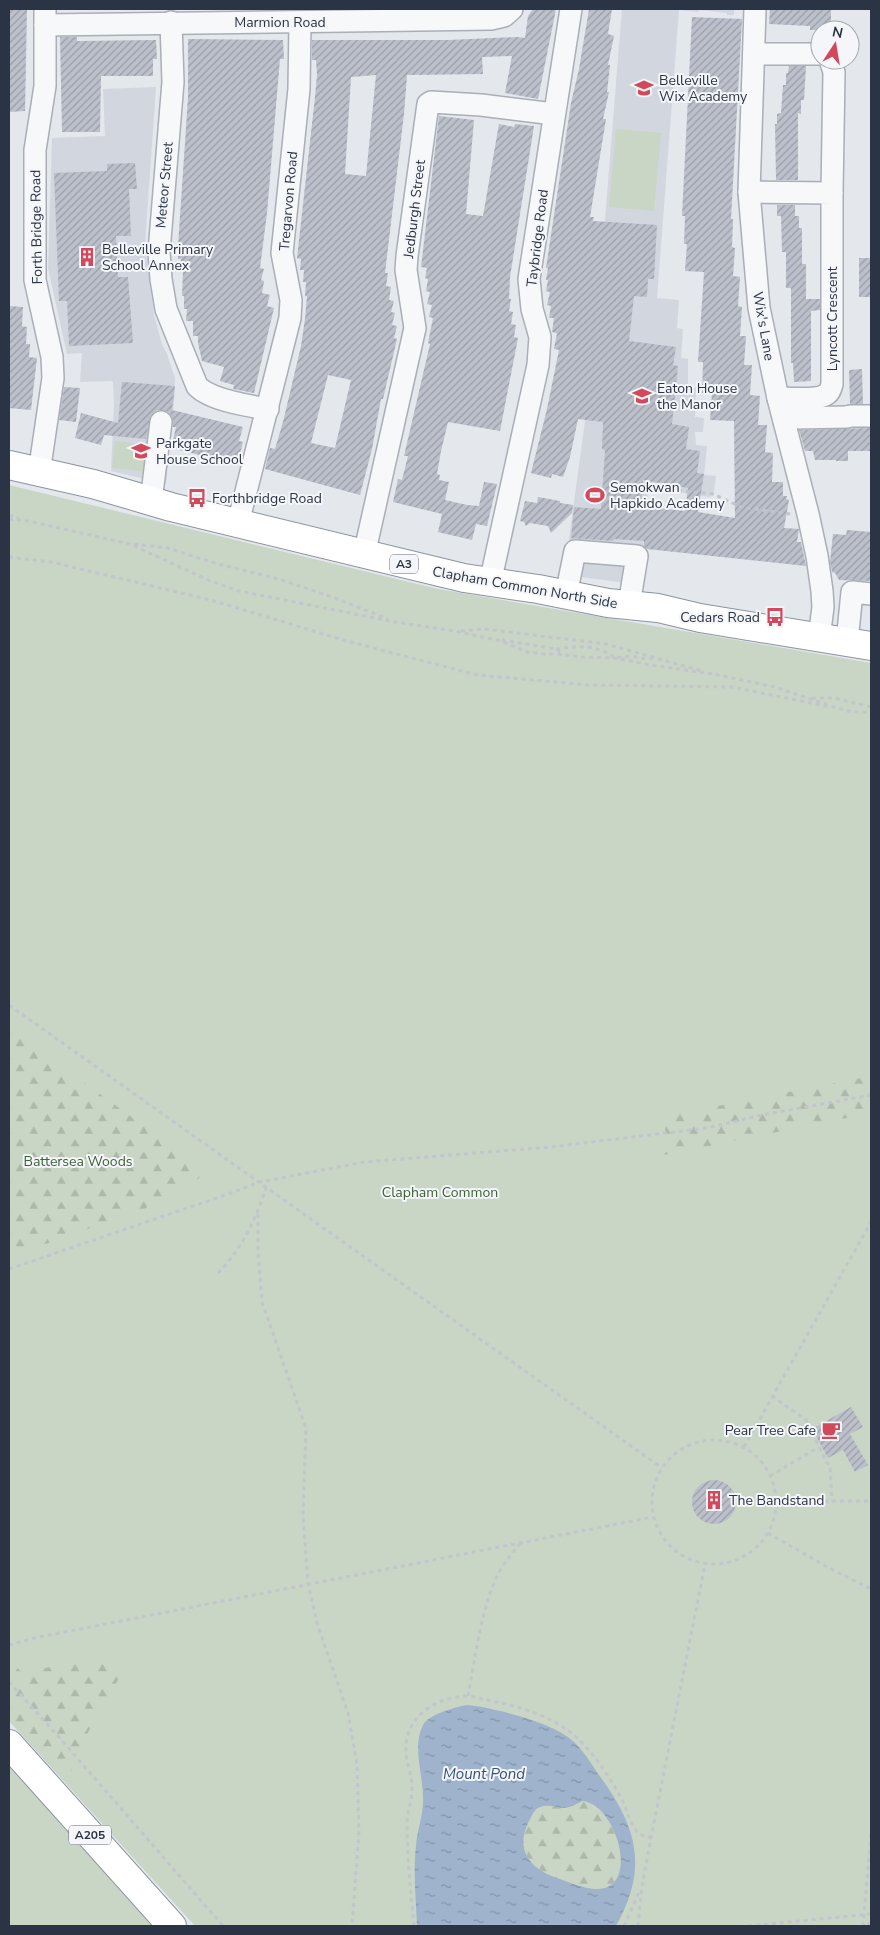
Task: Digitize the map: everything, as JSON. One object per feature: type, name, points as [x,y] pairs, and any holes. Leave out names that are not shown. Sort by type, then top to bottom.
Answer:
[{"type":"highway","name":"Clapham Common North Side","points":[[9,465],[93,484],[238,524],[426,570],[490,583],[658,608],[700,618],[859,644]]},
{"type":"highway","name":"A205","points":[[9,1744],[172,1926]]},
{"type":"street","name":"Marmion Road","points":[[44,17],[171,22],[491,19],[504,16],[512,9]]},
{"type":"street","name":"Taybridge Road","points":[[490,583],[538,365],[540,337],[532,309],[529,279],[571,9]]},
{"type":"street","name":"Wix's Lane","points":[[754,9],[750,192],[759,308],[778,398],[808,514],[822,591],[823,616],[819,638]]},
{"type":"street","name":"Forth Bridge Road","points":[[39,473],[53,378],[52,357],[35,280],[35,150],[44,103],[44,17]]},
{"type":"street","name":"Meteor Street","points":[[171,22],[173,82],[159,252],[166,310],[197,386],[201,391],[220,398],[268,409]]},
{"type":"street","name":"Tregarvon Road","points":[[238,524],[268,409],[291,309],[282,253],[299,90],[300,22]]},
{"type":"street","points":[[754,54],[810,54]]},
{"type":"street","name":"Lyncott Crescent","points":[[778,398],[820,397],[828,394],[832,384],[833,70]]},
{"type":"street","name":"Jedburgh Street","points":[[364,555],[415,328],[406,270],[406,256],[428,104],[431,102],[481,105],[554,114]]},
{"type":"street","points":[[750,192],[832,193]]},
{"type":"street","points":[[784,420],[793,418],[856,417]]},
{"type":"street","points":[[152,501],[161,422]]},
{"type":"street","points":[[566,595],[575,551],[637,556],[630,605]]},
{"type":"street","points":[[859,644],[852,592],[871,594]]},
{"type":"path","points":[[654,488],[714,494],[741,507],[760,511],[808,514]]},
{"type":"path","points":[[9,517],[130,544],[167,548],[218,564],[279,579],[330,596],[395,622]]},
{"type":"path","points":[[130,544],[208,580],[239,591],[395,622],[455,631],[501,641],[527,652],[615,658],[712,674],[775,687],[846,711]]},
{"type":"path","points":[[9,557],[52,562],[211,600],[350,642],[477,675],[589,685],[732,687],[846,711],[871,713]]},
{"type":"path","points":[[455,631],[484,629],[606,644],[658,657],[712,674]]},
{"type":"path","points":[[492,639],[556,649],[579,646],[605,651],[615,658],[631,656],[647,659],[658,657]]},
{"type":"path","points":[[556,649],[564,655]]},
{"type":"path","points":[[808,698],[834,698],[871,707]]},
{"type":"path","points":[[9,1005],[662,1468]]},
{"type":"path","points":[[9,1269],[234,1192],[258,1182],[365,1162],[551,1147],[707,1128],[762,1115],[871,1095]]},
{"type":"path","points":[[218,1273],[229,1262],[258,1214],[266,1188]]},
{"type":"path","points":[[258,1214],[258,1251],[262,1302],[306,1428],[303,1515],[308,1583],[317,1623],[348,1713],[357,1764],[359,1831],[352,1926]]},
{"type":"path","points":[[744,1447],[871,1222]]},
{"type":"path","points":[[772,1396],[806,1420],[830,1465],[832,1501]]},
{"type":"path","points":[[720,1440],[744,1447],[758,1458],[770,1476],[776,1501],[774,1517],[768,1533],[751,1552],[732,1562],[704,1564],[690,1559],[673,1549],[661,1534],[653,1517],[652,1497],[656,1479],[662,1468],[681,1449],[698,1442],[720,1440]]},
{"type":"path","points":[[770,1476],[819,1447]]},
{"type":"path","points":[[776,1501],[871,1501]]},
{"type":"path","points":[[9,1645],[34,1638],[308,1583],[653,1517]]},
{"type":"path","points":[[768,1533],[829,1568],[871,1589]]},
{"type":"path","points":[[468,1696],[483,1620],[491,1594],[500,1570],[522,1541]]},
{"type":"path","points":[[638,1926],[642,1886],[704,1564]]},
{"type":"path","points":[[9,1682],[223,1926]]},
{"type":"path","points":[[414,1926],[407,1823],[412,1788],[406,1754],[408,1730],[415,1719],[427,1707],[440,1701],[468,1696],[492,1701],[547,1718],[570,1732],[588,1749],[605,1773],[619,1795],[635,1829],[639,1834],[651,1838]]},
{"type":"path","points":[[865,1926],[864,1914],[871,1834]]},
{"type":"path","points":[[624,1926],[642,1886]]},
{"type":"path","points":[[748,1926],[871,1914]]},
{"type":"path","points":[[865,1926],[871,1920]]},
{"type":"shaded area","name":"Eaton House the Manor","points":[[622,9],[734,9],[734,15],[700,10],[698,12],[679,10],[657,298],[679,300],[677,328],[683,329],[681,358],[688,359],[688,388],[696,388],[695,417],[704,418],[703,432],[695,432],[696,445],[707,446],[704,475],[716,476],[714,491],[710,497],[648,486],[643,585],[564,575],[594,356]]},
{"type":"shaded area","points":[[156,87],[145,245],[154,315],[162,344],[175,378],[166,484],[111,471],[113,382],[80,382],[82,353],[67,354],[48,268],[52,138],[105,136],[103,89]]},
{"type":"green space","points":[[616,129],[661,133],[654,211],[609,207]]},
{"type":"green space","points":[[115,441],[152,445],[150,472],[112,468]]},
{"type":"green space","name":"Clapham Common","points":[[9,485],[438,589],[871,663],[871,1926],[195,1926],[9,1721]]},
{"type":"green space","name":"Battersea Woods","points":[[9,1031],[49,1057],[155,1134],[205,1175],[144,1209],[9,1257]]},
{"type":"green space","points":[[871,1076],[871,1113],[664,1155],[666,1116]]},
{"type":"green space","points":[[9,1658],[23,1674],[76,1660],[127,1664],[86,1736],[69,1776],[9,1716]]},
{"type":"green space","points":[[9,1757],[162,1926],[9,1926]]},
{"type":"green space","points":[[582,1801],[594,1805],[604,1814],[618,1842],[621,1857],[620,1871],[615,1882],[605,1888],[586,1888],[539,1870],[528,1858],[525,1850],[525,1833],[535,1811],[545,1806],[567,1808]]},
{"type":"water","name":"Mount Pond","points":[[462,1706],[477,1706],[504,1712],[548,1726],[573,1741],[589,1760],[622,1812],[630,1830],[634,1848],[633,1885],[616,1926],[417,1926],[415,1856],[423,1803],[418,1742],[426,1721],[442,1712]],"holes":[[[582,1801],[594,1805],[604,1814],[618,1842],[621,1857],[620,1870],[615,1881],[605,1888],[587,1888],[548,1874],[533,1864],[528,1858],[523,1842],[524,1833],[536,1809],[545,1806],[566,1808]]]},
{"type":"building","points":[[9,9],[27,9],[25,111],[9,112]]},
{"type":"building","points":[[533,9],[556,9],[538,99],[505,93],[512,56],[482,57],[483,74],[407,75],[385,273],[388,273],[386,286],[391,287],[389,300],[394,301],[391,312],[395,313],[392,325],[397,326],[394,338],[397,339],[383,399],[381,399],[372,449],[360,495],[265,469],[270,448],[275,449],[283,422],[301,346],[305,319],[306,282],[303,282],[304,270],[300,270],[301,259],[297,258],[317,75],[316,60],[312,60],[312,40],[525,38],[528,16]],"holes":[[[376,75],[366,176],[345,174],[351,77]],[[328,375],[351,380],[335,448],[311,443]]]},
{"type":"building","points":[[589,9],[612,9],[608,34],[614,36],[608,65],[610,65],[607,92],[609,92],[603,119],[606,119],[590,217],[594,217],[593,221],[657,225],[654,279],[648,279],[647,297],[634,296],[629,341],[676,347],[673,365],[678,366],[672,424],[689,427],[686,449],[700,451],[697,473],[704,474],[698,512],[735,518],[734,421],[710,420],[712,393],[702,393],[703,362],[698,362],[704,272],[685,271],[687,244],[684,244],[685,216],[682,216],[692,17],[742,19],[731,219],[733,219],[732,247],[735,248],[733,276],[740,277],[738,306],[742,307],[740,336],[746,336],[744,365],[752,365],[750,395],[760,396],[758,425],[767,425],[765,452],[773,453],[772,482],[783,482],[783,496],[787,496],[786,499],[789,500],[784,528],[799,529],[797,542],[801,542],[806,566],[647,549],[644,546],[644,541],[571,538],[574,507],[601,509],[605,450],[602,449],[603,422],[578,419],[570,457],[563,477],[552,474],[551,478],[531,473],[559,350],[554,349],[557,333],[552,332],[554,318],[549,318],[551,306],[547,305],[550,292],[546,291],[548,268],[546,268],[571,103]],"holes":[[[643,480],[688,488],[685,511],[641,506]]]},
{"type":"building","points":[[770,9],[831,9],[831,20],[810,20],[810,26],[769,24]]},
{"type":"building","points":[[60,37],[77,37],[77,41],[156,40],[157,59],[153,59],[153,76],[101,76],[100,132],[62,132]]},
{"type":"building","points":[[188,39],[283,40],[284,59],[280,59],[267,213],[260,268],[264,269],[261,280],[264,281],[262,293],[270,295],[267,306],[274,308],[254,393],[233,389],[234,385],[220,381],[224,367],[202,361],[198,336],[193,336],[193,321],[186,321],[187,309],[184,309],[184,296],[182,296],[183,271],[180,271],[181,259],[178,259],[178,246],[188,98]]},
{"type":"building","points":[[789,66],[806,66],[804,100],[801,100],[801,114],[798,113],[798,180],[776,180],[775,124],[777,124],[777,114],[781,113],[783,85],[786,85],[786,73],[788,73]]},
{"type":"building","points":[[439,116],[474,120],[466,214],[483,216],[499,124],[514,127],[515,124],[534,126],[510,277],[509,299],[511,299],[509,311],[513,312],[511,324],[516,325],[514,337],[518,338],[500,431],[448,422],[437,474],[440,475],[439,480],[449,482],[445,500],[467,505],[479,506],[484,482],[497,484],[487,526],[476,524],[472,540],[438,532],[442,514],[393,502],[398,479],[402,480],[408,456],[404,456],[430,344],[428,343],[433,318],[429,317],[432,305],[427,304],[430,292],[426,291],[428,279],[425,278],[427,268],[421,267]]},
{"type":"building","name":"Belleville Primary School Annex","points":[[135,163],[137,189],[129,189],[131,236],[116,236],[118,277],[128,277],[133,343],[69,346],[67,301],[59,301],[54,173],[107,171],[107,164]]},
{"type":"building","points":[[777,205],[795,205],[795,216],[799,216],[799,228],[802,228],[802,264],[806,264],[806,299],[820,299],[820,310],[811,311],[811,381],[794,382],[793,363],[791,363],[791,288],[786,288],[786,252],[782,252],[781,216],[777,216]]},
{"type":"building","points":[[859,258],[871,258],[871,297],[859,297]]},
{"type":"building","points":[[9,306],[23,307],[22,326],[27,327],[26,344],[30,344],[29,357],[37,358],[31,410],[9,408]]},
{"type":"building","points":[[862,369],[863,404],[850,404],[849,370]]},
{"type":"building","points":[[122,382],[175,386],[172,410],[243,427],[239,441],[243,442],[237,464],[171,448],[176,427],[173,427],[172,417],[169,412],[163,410],[157,410],[151,415],[146,439],[104,435],[101,445],[75,438],[81,413],[118,423]]},
{"type":"building","points":[[64,387],[80,388],[76,422],[59,420]]},
{"type":"building","points":[[871,428],[871,451],[848,451],[848,461],[815,460],[813,451],[805,451],[799,430]]},
{"type":"building","points":[[538,497],[573,505],[572,513],[551,533],[548,526],[530,523],[526,526],[524,522],[520,521],[525,501],[537,503]]},
{"type":"building","points":[[847,530],[871,532],[871,581],[839,580],[835,573],[832,572],[830,562],[833,534],[846,535]]},
{"type":"building","points":[[851,1407],[863,1427],[850,1434],[868,1465],[855,1472],[843,1450],[828,1458],[812,1429]]},
{"type":"building","name":"The Bandstand","points":[[714,1480],[726,1484],[732,1490],[736,1502],[732,1514],[726,1520],[714,1524],[702,1520],[696,1514],[692,1502],[696,1490],[702,1484]]},
{"type":"place","name":"Belleville Wix Academy","points":[[644,88]]},
{"type":"place","name":"Belleville Primary School Annex","points":[[87,257]]},
{"type":"place","name":"Eaton House the Manor","points":[[642,396]]},
{"type":"place","name":"Parkgate House School","points":[[141,451]]},
{"type":"place","name":"Semokwan Hapkido Academy","points":[[595,495]]},
{"type":"place","name":"Forthbridge Road","points":[[197,498]]},
{"type":"place","name":"Cedars Road","points":[[775,617]]},
{"type":"place","name":"Pear Tree Cafe","points":[[831,1430]]},
{"type":"place","name":"The Bandstand","points":[[714,1500]]}]
